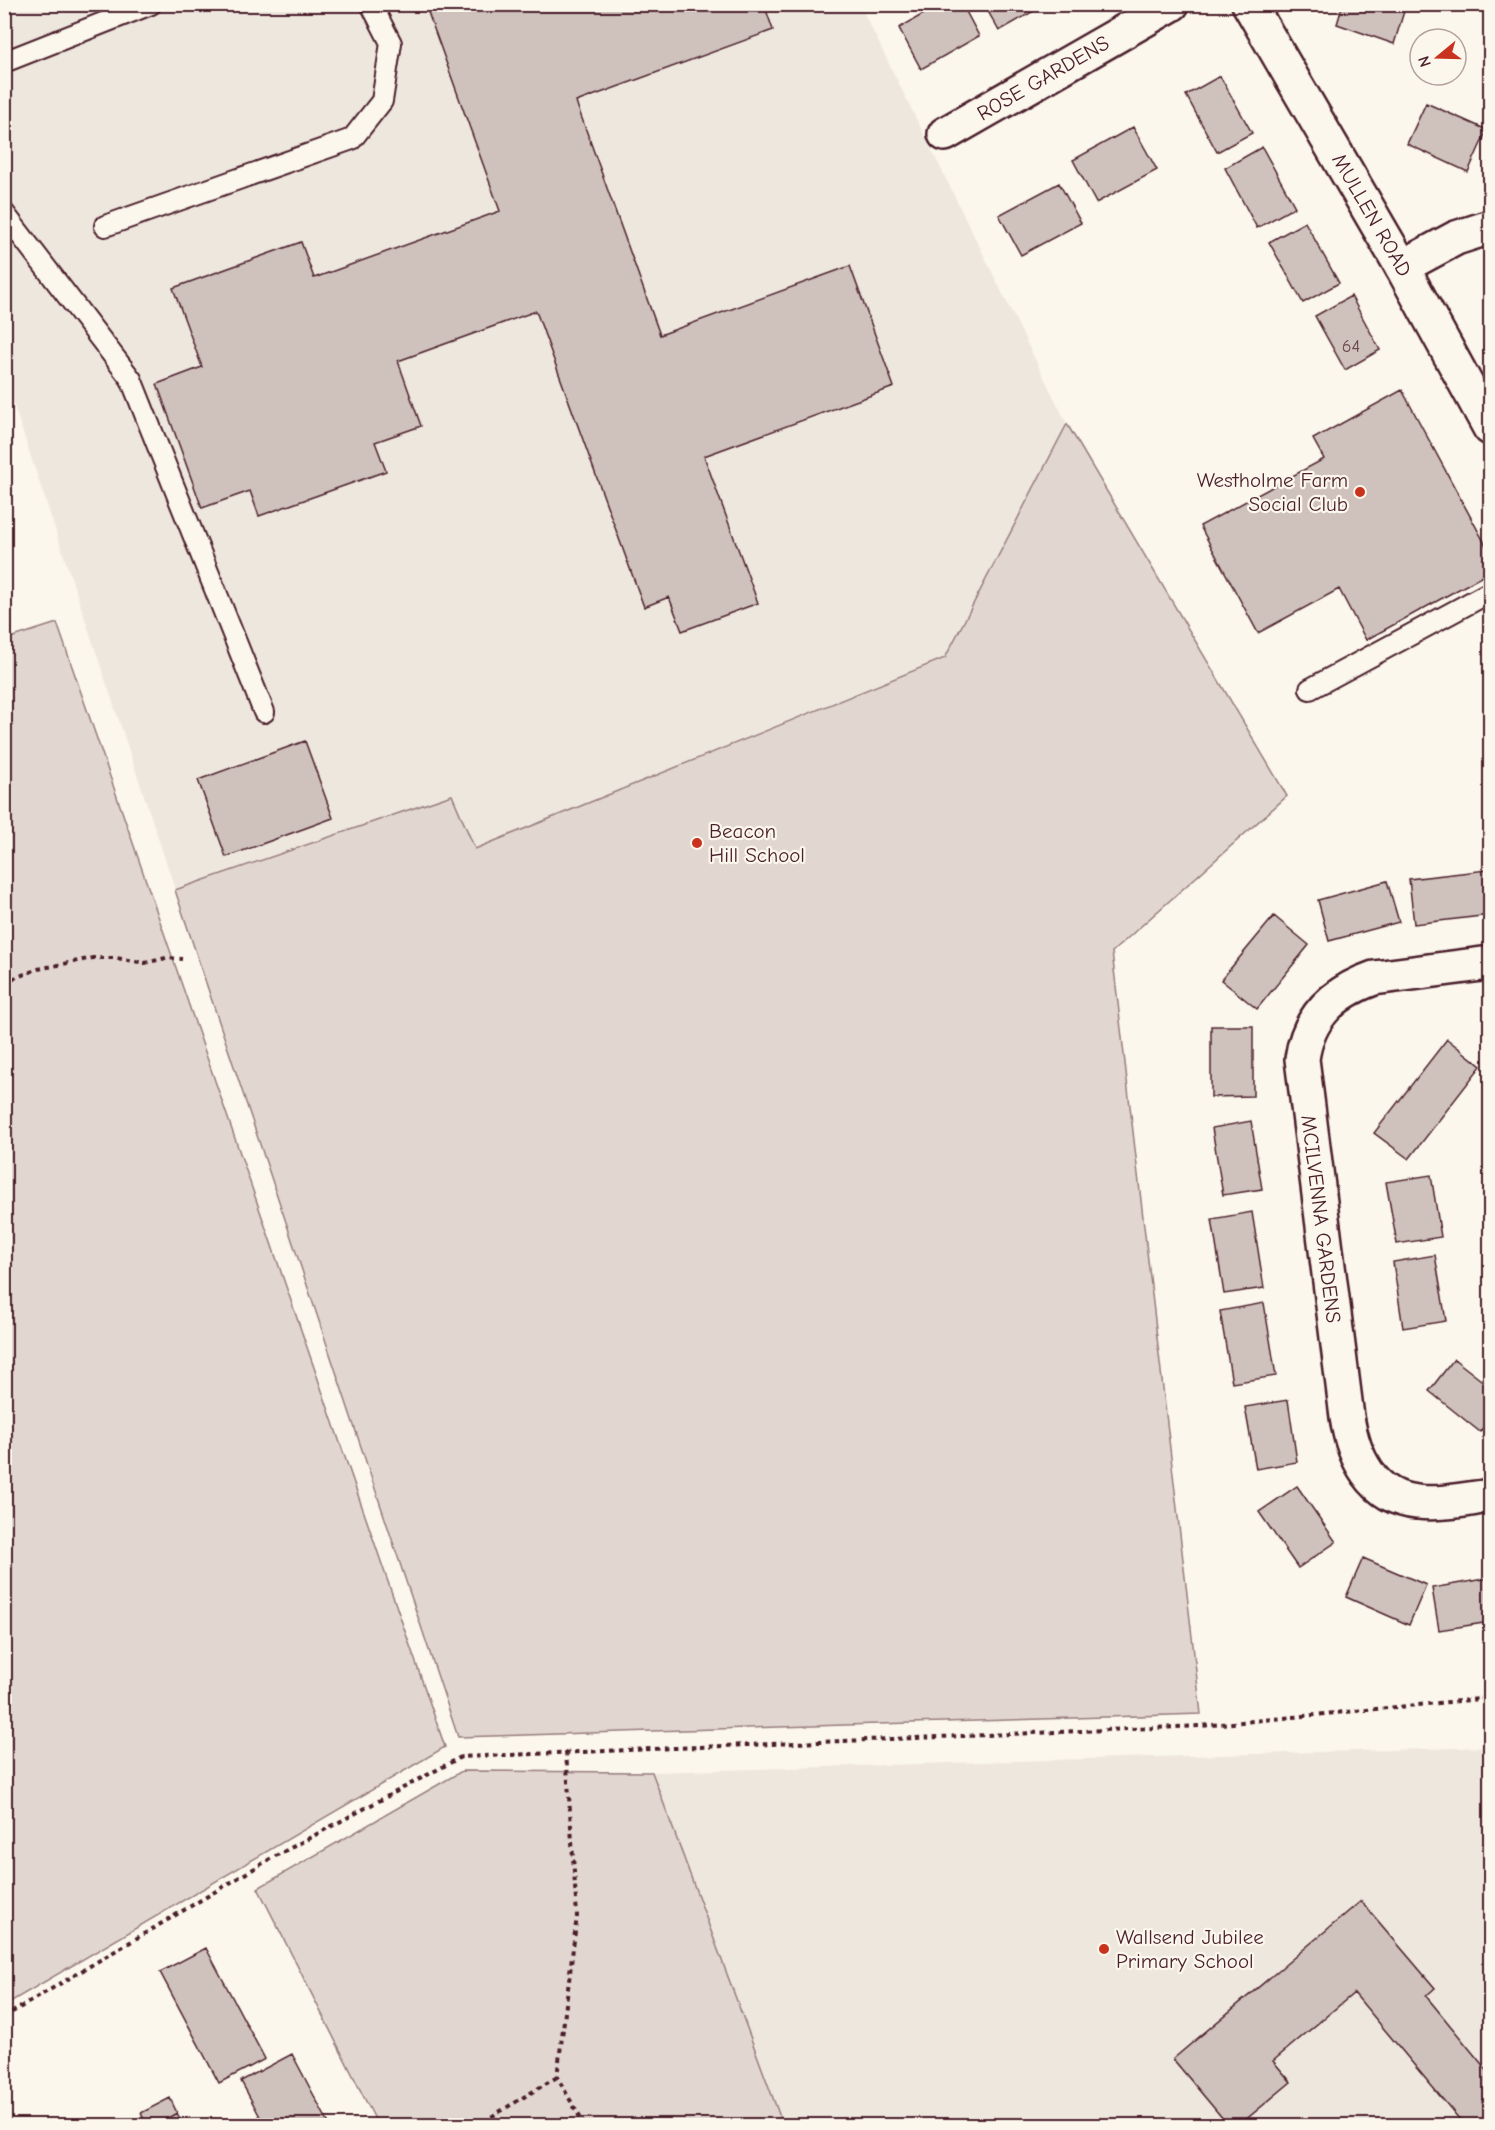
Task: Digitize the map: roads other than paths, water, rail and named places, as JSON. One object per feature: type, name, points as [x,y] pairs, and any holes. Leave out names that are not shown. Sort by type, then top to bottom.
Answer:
[{"type":"street","name":"ROSE GARDENS","points":[[945,134],[1172,4]]},
{"type":"street","name":"MULLEN ROAD","points":[[1249,4],[1402,267],[1491,428]]},
{"type":"street","points":[[1402,267],[1456,238],[1491,227]]},
{"type":"street","name":"MCILVENNA GARDENS","points":[[1491,963],[1374,978],[1358,984],[1333,1001],[1314,1021],[1304,1046],[1302,1059],[1350,1440],[1369,1476],[1396,1497],[1415,1502],[1436,1503],[1491,1496]]},
{"type":"lane","points":[[4,62],[152,4]]},
{"type":"lane","points":[[105,226],[352,140],[382,101],[391,43],[371,4]]},
{"type":"lane","points":[[4,213],[131,378],[264,712]]},
{"type":"lane","points":[[1310,689],[1491,592]]},
{"type":"place","name":"Westholme Farm Social Club","points":[[1360,492]]},
{"type":"place","name":"Beacon Hill School","points":[[697,843]]},
{"type":"place","name":"Wallsend Jubilee Primary School","points":[[1104,1949]]}]
